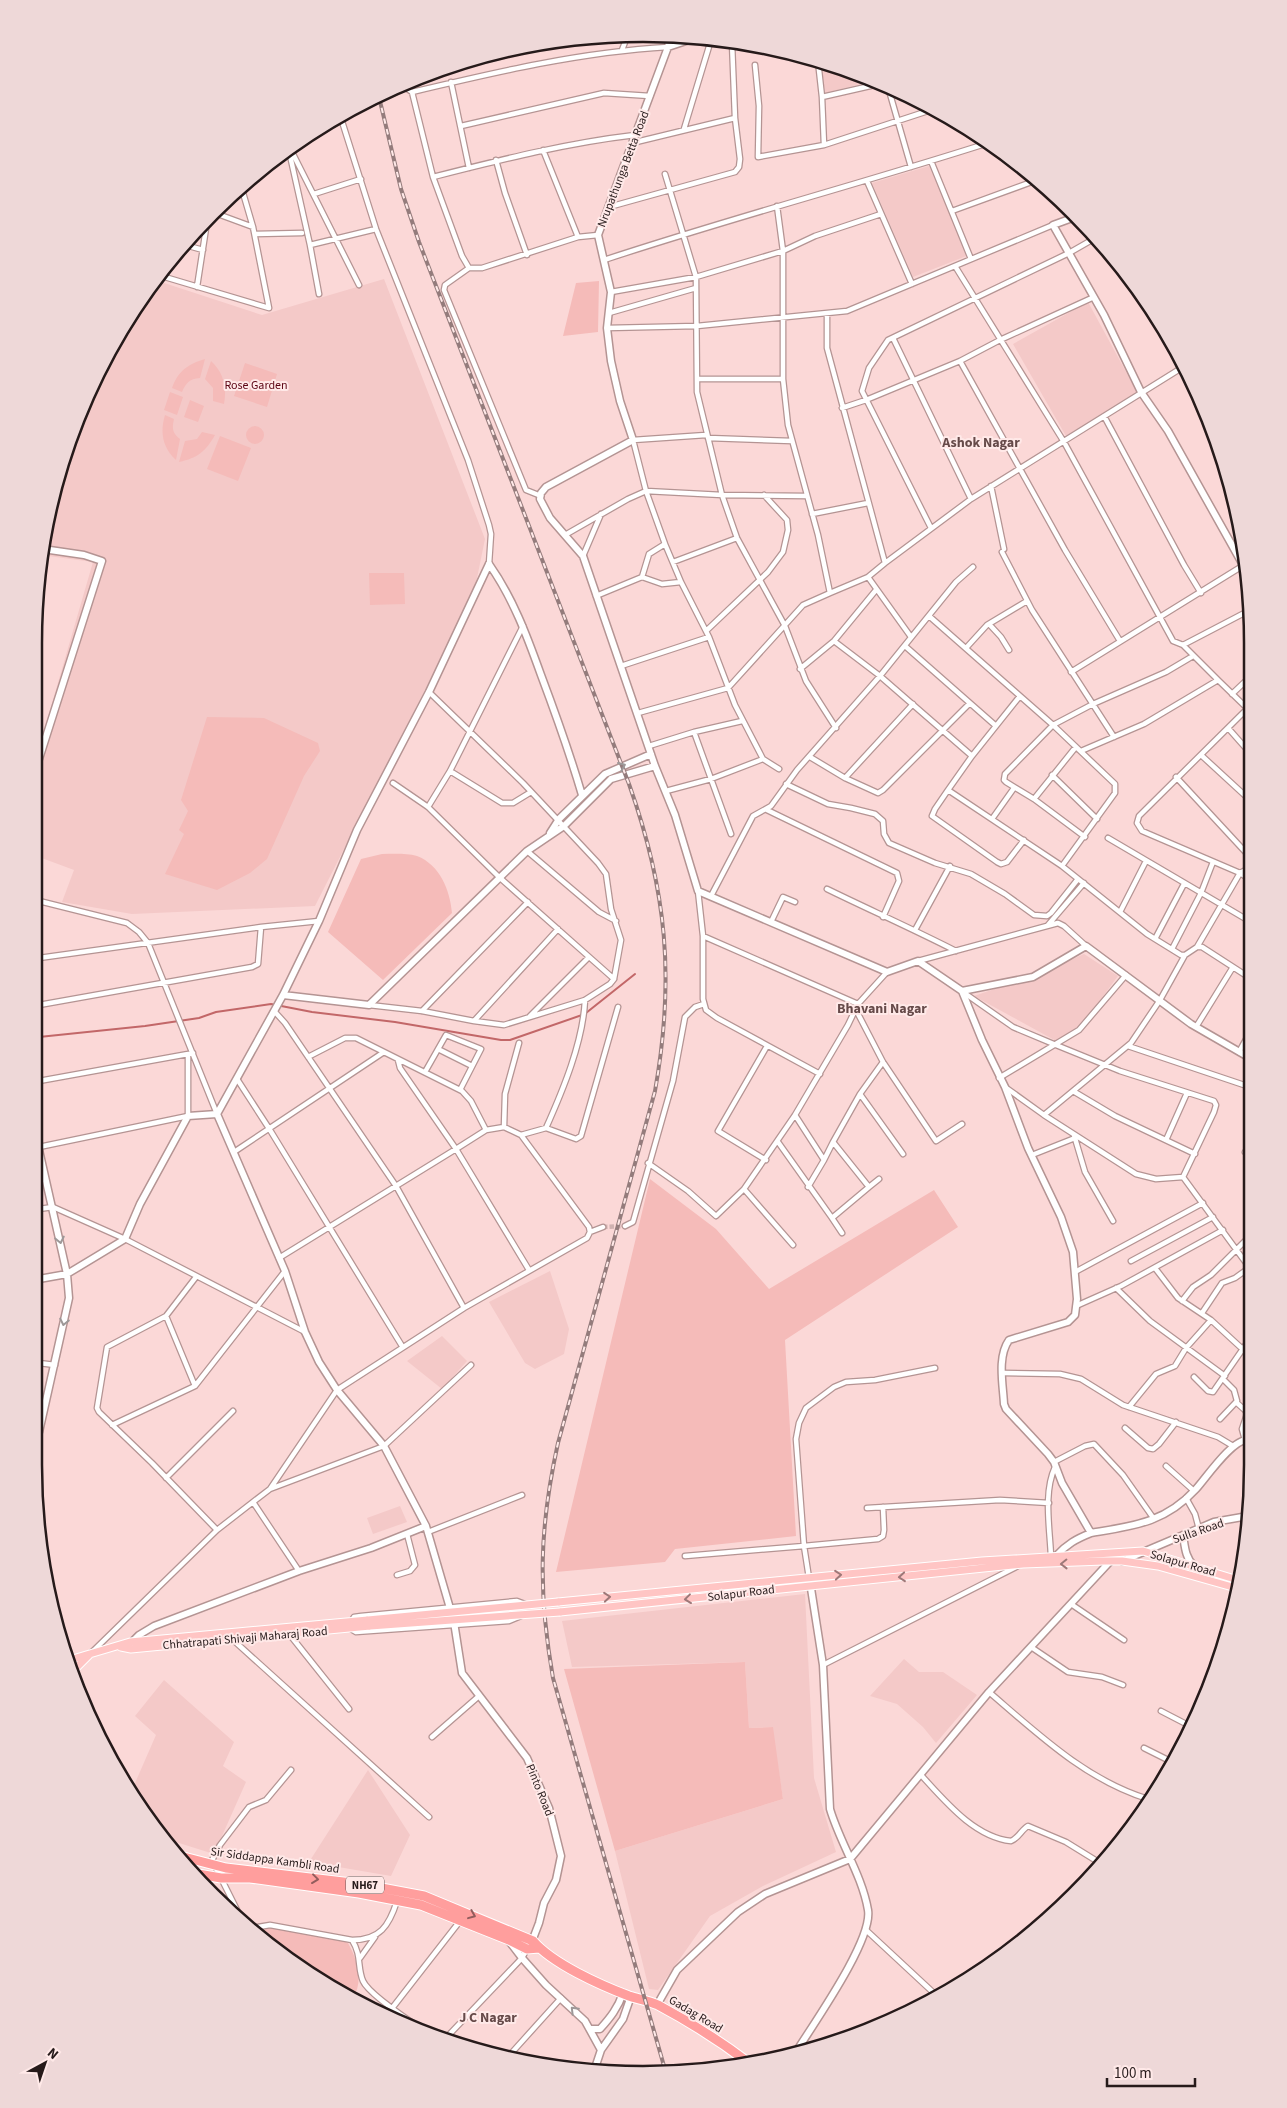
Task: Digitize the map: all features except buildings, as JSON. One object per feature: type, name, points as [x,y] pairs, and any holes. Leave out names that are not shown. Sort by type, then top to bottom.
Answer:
[{"type":"highway","name":"Sir Siddappa Kambli Road","points":[[191,1859],[212,1866],[360,1884],[424,1896],[533,1941],[540,1948]]},
{"type":"highway","name":"Sir Siddappa Kambli Road","points":[[207,1877],[250,1878],[422,1905],[527,1949]]},
{"type":"highway","points":[[527,1949],[540,1948]]},
{"type":"highway","name":"NH67","points":[[540,1948],[560,1964],[627,1995]]},
{"type":"highway","name":"Gadag Road","points":[[627,1995],[657,2005],[692,2023],[740,2057]]},
{"type":"main road","name":"Solapur Road","points":[[369,1623],[560,1612],[982,1561],[1143,1551],[1234,1579]]},
{"type":"main road","name":"Solapur Road","points":[[369,1623],[558,1602],[1023,1564],[1122,1561],[1158,1566],[1232,1587]]},
{"type":"main road","name":"Chhatrapati Shivaji Maharaj Road","points":[[120,1647],[131,1649],[290,1635],[369,1623]]},
{"type":"main road","points":[[74,1659],[120,1647],[132,1642],[350,1625]]},
{"type":"main road","points":[[77,1666],[89,1654]]},
{"type":"street","points":[[622,50],[625,43]]},
{"type":"street","points":[[412,92],[451,82],[566,59],[622,50],[668,47],[678,44]]},
{"type":"street","name":"Nrupathunga Betta Road","points":[[633,440],[620,401],[611,361],[607,328],[611,292],[598,235],[668,47]]},
{"type":"street","points":[[684,129],[709,47]]},
{"type":"street","points":[[608,207],[737,170],[740,159],[735,118],[732,50]]},
{"type":"street","points":[[755,65],[759,106],[758,157],[824,145],[924,112]]},
{"type":"street","points":[[819,69],[824,145]]},
{"type":"street","points":[[451,82],[469,168]]},
{"type":"street","points":[[822,97],[868,86]]},
{"type":"street","points":[[409,90],[412,92],[432,177],[462,256],[469,268]]},
{"type":"street","points":[[461,126],[604,93],[650,96]]},
{"type":"street","points":[[891,96],[911,167]]},
{"type":"street","points":[[632,143],[735,118]]},
{"type":"street","points":[[217,1114],[282,997],[319,921],[357,830],[429,692],[489,564],[491,534],[468,460],[376,230],[343,123]]},
{"type":"street","points":[[432,177],[496,160],[588,140],[635,135]]},
{"type":"street","points":[[604,260],[683,234],[979,146]]},
{"type":"street","points":[[544,150],[578,237]]},
{"type":"street","points":[[293,156],[359,285]]},
{"type":"street","points":[[292,157],[319,294]]},
{"type":"street","points":[[496,160],[505,193],[527,255]]},
{"type":"street","points":[[931,161],[971,259]]},
{"type":"street","points":[[665,174],[696,277],[697,392],[722,495],[737,538],[784,626],[800,669],[836,728]]},
{"type":"street","points":[[314,194],[361,179]]},
{"type":"street","points":[[867,180],[912,284]]},
{"type":"street","points":[[952,211],[1029,183]]},
{"type":"street","points":[[167,278],[269,308],[255,234],[244,195]]},
{"type":"street","points":[[777,206],[783,251],[783,379],[792,441],[818,535],[830,593]]},
{"type":"street","points":[[611,292],[696,277],[783,251],[815,236],[881,214]]},
{"type":"street","points":[[222,216],[253,227]]},
{"type":"street","points":[[607,328],[697,326],[783,319],[847,311],[1068,219]]},
{"type":"street","points":[[1054,225],[1094,297],[1141,392],[1168,431],[1237,553]]},
{"type":"street","points":[[310,245],[376,230]]},
{"type":"street","points":[[197,287],[205,233]]},
{"type":"street","points":[[255,234],[302,233]]},
{"type":"street","points":[[541,496],[526,490],[444,290],[445,286],[469,268],[482,268],[578,237],[598,235]]},
{"type":"street","points":[[932,528],[862,392],[869,368],[888,340],[1069,253],[1089,241]]},
{"type":"street","points":[[192,247],[203,250]]},
{"type":"street","points":[[955,266],[1064,442],[1173,641],[1183,645],[1233,695],[1244,703]]},
{"type":"street","points":[[609,314],[696,288]]},
{"type":"street","points":[[842,408],[960,361],[1000,340],[1094,297]]},
{"type":"street","points":[[827,314],[827,348],[885,563]]},
{"type":"street","points":[[893,338],[971,499]]},
{"type":"street","points":[[960,361],[1065,550],[1120,641]]},
{"type":"street","points":[[638,713],[728,688],[803,605],[868,577],[971,499],[1178,370]]},
{"type":"street","points":[[697,379],[783,379]]},
{"type":"street","points":[[1104,416],[1201,593]]},
{"type":"street","points":[[792,441],[707,436],[633,440],[546,487],[541,496],[543,506],[550,518],[583,556],[655,766],[675,815],[698,891],[703,936],[704,1004],[706,1010],[716,1018],[820,1074]]},
{"type":"street","points":[[633,440],[646,492],[665,544],[681,582],[706,630],[742,721],[763,759],[779,769]]},
{"type":"street","points":[[991,486],[1003,551],[1027,601],[1114,737]]},
{"type":"street","points":[[565,534],[628,499],[646,492],[807,496]]},
{"type":"street","points":[[706,630],[778,560],[783,552],[788,530],[787,520],[764,495]]},
{"type":"street","points":[[812,514],[868,503]]},
{"type":"street","points":[[583,556],[601,514]]},
{"type":"street","points":[[673,562],[737,538]]},
{"type":"street","points":[[642,577],[649,554],[665,544]]},
{"type":"street","points":[[42,750],[102,561],[84,555],[50,550]]},
{"type":"street","points":[[489,564],[504,586],[523,626],[568,747],[582,795]]},
{"type":"street","points":[[711,896],[753,816],[767,810],[775,801],[786,784],[880,676],[956,582],[973,567]]},
{"type":"street","points":[[1071,672],[1240,570]]},
{"type":"street","points":[[596,596],[642,577],[662,584],[681,582]]},
{"type":"street","points":[[868,577],[911,638]]},
{"type":"street","points":[[800,669],[834,640],[876,590]]},
{"type":"street","points":[[966,648],[989,624],[1027,601]]},
{"type":"street","points":[[1183,645],[1243,614]]},
{"type":"street","points":[[929,616],[1053,725],[1115,784],[1116,788],[1097,819],[1062,866]]},
{"type":"street","points":[[989,624],[1009,650]]},
{"type":"street","points":[[428,807],[450,771],[523,626]]},
{"type":"street","points":[[621,666],[709,637]]},
{"type":"street","points":[[834,640],[880,676],[972,756]]},
{"type":"street","points":[[905,646],[996,726]]},
{"type":"street","points":[[1085,837],[1034,799],[1014,788],[1004,780],[1005,774],[1053,725],[1093,704],[1166,672],[1193,656]]},
{"type":"street","points":[[1081,752],[1144,724],[1218,680]]},
{"type":"street","points":[[1233,695],[1244,683]]},
{"type":"street","points":[[282,997],[422,1011],[504,1025],[585,1000],[604,989],[614,979],[622,945],[611,908],[606,874],[559,819],[470,729],[429,692]]},
{"type":"street","points":[[1020,696],[972,756],[932,816],[1001,864],[1008,862],[1024,840]]},
{"type":"street","points":[[810,757],[846,778],[878,793],[970,703]]},
{"type":"street","points":[[846,778],[913,704]]},
{"type":"street","points":[[1244,710],[1202,755],[1176,777],[1139,816],[1137,825],[1144,832],[1244,876]]},
{"type":"street","points":[[649,746],[694,732],[742,721]]},
{"type":"street","points":[[1228,728],[1244,746]]},
{"type":"street","points":[[694,732],[731,834]]},
{"type":"street","points":[[1034,799],[1075,748]]},
{"type":"street","points":[[549,834],[559,819],[604,774],[651,754]]},
{"type":"street","points":[[1202,755],[1244,794]]},
{"type":"street","points":[[666,791],[711,779],[763,759]]},
{"type":"street","points":[[369,1005],[499,877],[527,851],[549,834],[564,826],[611,779],[655,766]]},
{"type":"street","points":[[450,771],[502,803],[513,803],[531,792]]},
{"type":"street","points":[[1052,775],[1097,819]]},
{"type":"street","points":[[1176,777],[1244,850]]},
{"type":"street","points":[[394,783],[428,807],[499,877],[614,979]]},
{"type":"street","points":[[786,784],[828,804],[852,808],[878,816],[883,821],[884,834],[889,843],[935,863],[950,866],[971,874],[1006,894],[1028,912],[1041,917],[1051,913],[1078,878]]},
{"type":"street","points":[[992,819],[1014,788]]},
{"type":"street","points":[[948,790],[1062,866],[1155,939],[1185,956]]},
{"type":"street","points":[[767,810],[897,873],[899,881],[883,917]]},
{"type":"street","points":[[1108,838],[1244,918]]},
{"type":"street","points":[[527,851],[599,912],[616,921]]},
{"type":"street","points":[[1120,912],[1146,861]]},
{"type":"street","points":[[1172,949],[1201,893],[1213,862]]},
{"type":"street","points":[[915,930],[950,866]]},
{"type":"street","points":[[1044,1115],[1128,1046],[1160,1000],[1185,956],[1197,947],[1240,873],[1244,871]]},
{"type":"street","points":[[1047,926],[1084,883]]},
{"type":"street","points":[[1155,939],[1184,884]]},
{"type":"street","points":[[827,889],[956,951]]},
{"type":"street","points":[[698,891],[887,972]]},
{"type":"street","points":[[771,922],[783,897],[795,902]]},
{"type":"street","points":[[42,902],[127,923],[139,932],[148,943],[183,1026],[190,1053],[217,1114]]},
{"type":"street","points":[[422,1011],[528,902]]},
{"type":"street","points":[[42,958],[260,927],[319,921]]},
{"type":"street","points":[[648,1163],[675,1181],[716,1216],[744,1190],[766,1160],[820,1074],[858,1004],[887,972],[918,961],[1047,926],[1061,924],[1086,946],[1196,1027],[1244,1055]]},
{"type":"street","points":[[42,1004],[252,967],[258,964],[260,927]]},
{"type":"street","points":[[474,1021],[558,929]]},
{"type":"street","points":[[703,936],[858,1004]]},
{"type":"street","points":[[962,991],[1033,977],[1086,946]]},
{"type":"street","points":[[1197,947],[1208,950],[1244,974]]},
{"type":"street","points":[[529,1017],[588,957]]},
{"type":"street","points":[[918,961],[1013,1026],[1104,1065],[1211,1100],[1216,1105],[1183,1177]]},
{"type":"street","points":[[1196,1027],[1233,967]]},
{"type":"street","points":[[999,1078],[1056,1045],[1086,1024],[1126,975]]},
{"type":"street","points":[[962,991],[999,1078],[1005,1087],[1032,1155],[1061,1217],[1073,1252],[1076,1315],[1068,1322],[1010,1340],[1004,1347],[1002,1356],[1004,1404],[1006,1409],[1040,1443],[1055,1465],[1062,1483],[1091,1533]]},
{"type":"street","points":[[546,1128],[558,1102],[584,1022],[585,1000]]},
{"type":"street","points":[[625,1226],[632,1222],[673,1081],[685,1017],[695,1007],[704,1004]]},
{"type":"street","points":[[521,1135],[546,1128],[576,1139],[581,1136],[618,1007]]},
{"type":"street","points":[[856,1010],[883,1062],[936,1140],[962,1124]]},
{"type":"street","points":[[275,1011],[286,1023],[396,1186],[464,1308]]},
{"type":"street","points":[[425,1072],[446,1035],[481,1049],[460,1090]]},
{"type":"street","points":[[308,1057],[350,1037],[356,1038],[460,1090],[471,1101],[486,1130]]},
{"type":"street","points":[[504,1127],[505,1094],[520,1043]]},
{"type":"street","points":[[1239,1052],[1244,1043]]},
{"type":"street","points":[[766,1046],[718,1131],[766,1160]]},
{"type":"street","points":[[1128,1046],[1244,1085]]},
{"type":"street","points":[[438,1049],[472,1066]]},
{"type":"street","points":[[234,1152],[270,1130],[384,1052]]},
{"type":"street","points":[[42,1080],[190,1053]]},
{"type":"street","points":[[42,1278],[67,1274],[124,1239],[140,1204],[188,1116],[190,1053]]},
{"type":"street","points":[[398,1060],[400,1068],[456,1149],[529,1270]]},
{"type":"street","points":[[808,1187],[860,1094],[883,1062]]},
{"type":"street","points":[[237,1079],[402,1346]]},
{"type":"street","points":[[1005,1087],[1075,1136],[1136,1174],[1156,1179],[1183,1177]]},
{"type":"street","points":[[1073,1091],[1115,1116],[1195,1154]]},
{"type":"street","points":[[1166,1140],[1187,1093]]},
{"type":"street","points":[[860,1094],[903,1154]]},
{"type":"street","points":[[42,1148],[188,1116],[217,1114]]},
{"type":"street","name":"Pinto Road","points":[[217,1114],[285,1271],[305,1332],[319,1362],[336,1390],[384,1446],[427,1529],[454,1624],[462,1673],[527,1758],[549,1808],[562,1856],[556,1880],[544,1903],[533,1941],[527,1949]]},
{"type":"street","points":[[795,1115],[824,1160]]},
{"type":"street","points":[[270,1490],[336,1390],[464,1308],[587,1238],[590,1232],[589,1227],[521,1135],[504,1127],[486,1130],[279,1258]]},
{"type":"street","points":[[1032,1155],[1075,1136]]},
{"type":"street","points":[[1075,1136],[1085,1172],[1113,1221]]},
{"type":"street","points":[[778,1142],[842,1233]]},
{"type":"street","points":[[833,1142],[870,1187]]},
{"type":"street","points":[[42,1162],[67,1274],[69,1298],[42,1419]]},
{"type":"street","points":[[1183,1177],[1244,1259]]},
{"type":"street","points":[[832,1218],[879,1179]]},
{"type":"street","points":[[744,1190],[793,1245]]},
{"type":"street","points":[[1075,1272],[1203,1203]]},
{"type":"street","points":[[42,1209],[52,1207],[124,1239],[305,1332]]},
{"type":"street","points":[[1131,1261],[1213,1217]]},
{"type":"street","points":[[590,1232],[603,1227]]},
{"type":"street","points":[[1076,1306],[1155,1268],[1223,1230]]},
{"type":"street","points":[[1182,1301],[1193,1287],[1211,1275],[1244,1242]]},
{"type":"street","points":[[1155,1268],[1182,1301],[1211,1320],[1243,1349],[1215,1390],[1210,1392],[1194,1377]]},
{"type":"street","points":[[112,1425],[196,1386],[285,1271]]},
{"type":"street","points":[[1202,1313],[1222,1284],[1244,1271]]},
{"type":"street","points":[[196,1277],[166,1316],[108,1347],[97,1408],[217,1530]]},
{"type":"street","points":[[1116,1288],[1150,1321],[1224,1377],[1234,1390],[1237,1403]]},
{"type":"street","points":[[166,1316],[196,1386]]},
{"type":"street","points":[[1129,1407],[1156,1374],[1174,1366],[1186,1348],[1211,1320]]},
{"type":"street","points":[[42,1363],[55,1365]]},
{"type":"street","points":[[89,1654],[217,1530],[253,1502],[270,1490],[384,1446],[471,1365]]},
{"type":"street","points":[[801,2045],[857,1952],[866,1930],[868,1912],[830,1809],[823,1665],[804,1546],[796,1439],[799,1423],[806,1408],[834,1387],[846,1382],[875,1380],[935,1368]]},
{"type":"street","points":[[1003,1373],[1060,1374],[1080,1379],[1129,1407],[1218,1437],[1233,1446]]},
{"type":"street","points":[[1237,1403],[1244,1407]]},
{"type":"street","points":[[1220,1419],[1237,1403]]},
{"type":"street","points":[[166,1478],[233,1411]]},
{"type":"street","points":[[1125,1428],[1148,1448],[1153,1449],[1176,1422]]},
{"type":"street","points":[[1054,1557],[1075,1539],[1091,1533],[1138,1526],[1170,1512],[1194,1491],[1233,1446],[1244,1441]]},
{"type":"street","points":[[1054,1557],[1049,1503],[1052,1475],[1055,1465],[1085,1446],[1094,1444],[1123,1475],[1154,1519]]},
{"type":"street","points":[[1166,1466],[1194,1491]]},
{"type":"street","points":[[132,1642],[139,1635],[154,1626],[300,1572],[522,1495]]},
{"type":"street","points":[[1186,1498],[1195,1514],[1199,1528]]},
{"type":"street","points":[[867,1508],[1000,1500],[1049,1503]]},
{"type":"street","points":[[253,1502],[300,1572]]},
{"type":"street","points":[[685,1556],[878,1539],[882,1536],[884,1530],[883,1507]]},
{"type":"street","name":"Sulla Road","points":[[1122,1561],[1214,1522],[1242,1517]]},
{"type":"street","points":[[397,1576],[410,1571],[415,1565],[407,1534]]},
{"type":"street","points":[[1183,1535],[1186,1555],[1194,1566]]},
{"type":"street","points":[[657,2005],[677,1970],[738,1912],[765,1894],[850,1859],[989,1692],[1117,1554]]},
{"type":"street","points":[[823,1665],[1023,1564]]},
{"type":"street","points":[[525,1614],[509,1621],[356,1632],[350,1625],[354,1617],[361,1616],[451,1612],[517,1601],[526,1605]]},
{"type":"street","points":[[1071,1604],[1124,1640]]},
{"type":"street","points":[[290,1635],[349,1709]]},
{"type":"street","points":[[232,1639],[429,1817]]},
{"type":"street","points":[[1031,1647],[1068,1672],[1102,1677],[1124,1685]]},
{"type":"street","points":[[989,1692],[1075,1764],[1104,1781],[1144,1797]]},
{"type":"street","points":[[432,1737],[479,1696]]},
{"type":"street","points":[[1161,1711],[1186,1724]]},
{"type":"street","points":[[1144,1748],[1167,1759]]},
{"type":"street","points":[[204,1874],[212,1866],[220,1845],[249,1806],[266,1800],[291,1770]]},
{"type":"street","points":[[921,1776],[956,1812],[982,1830],[1011,1841],[1016,1839],[1028,1826],[1066,1842],[1096,1860]]},
{"type":"street","points":[[212,1866],[221,1878],[233,1903]]},
{"type":"street","points":[[360,1958],[376,1936],[385,1928],[398,1900]]},
{"type":"street","points":[[392,2010],[460,1920]]},
{"type":"street","points":[[260,1927],[270,1925],[302,1929],[352,1940],[364,1940],[376,1936]]},
{"type":"street","points":[[866,1930],[932,1991]]},
{"type":"street","points":[[352,1940],[360,1958],[363,1981],[372,1992],[404,2016]]},
{"type":"street","points":[[509,1940],[522,1958],[546,1984],[586,2021],[601,2050]]},
{"type":"street","points":[[450,2034],[522,1958],[527,1949]]},
{"type":"street","points":[[590,2029],[600,2029],[627,1995]]},
{"type":"street","points":[[597,2063],[601,2050],[623,2019],[627,1995]]},
{"type":"street","points":[[513,2051],[562,1997]]},
{"type":"shaded area","points":[[822,70],[862,84],[825,93]]},
{"type":"shaded area","points":[[929,166],[969,255],[913,277],[872,183]]},
{"type":"shaded area","points":[[384,279],[485,539],[476,583],[429,682],[315,906],[132,914],[62,902],[74,870],[42,858],[42,738],[93,562],[49,556],[54,526],[74,450],[104,378],[123,343],[164,283],[262,315]]},
{"type":"shaded area","points":[[1088,302],[1137,392],[1066,436],[1013,344]]},
{"type":"shaded area","points":[[1084,954],[1118,976],[1081,1026],[1058,1042],[974,996],[1044,972]]},
{"type":"shaded area","points":[[550,1271],[569,1329],[564,1354],[535,1369],[525,1363],[489,1302]]},
{"type":"shaded area","points":[[442,1336],[467,1361],[442,1389],[407,1361]]},
{"type":"shaded area","points":[[400,1506],[407,1522],[373,1534],[367,1518]]},
{"type":"shaded area","points":[[805,1594],[814,1778],[836,1852],[763,1886],[710,1916],[658,1990],[649,1989],[615,1851],[783,1799],[772,1727],[749,1728],[745,1662],[572,1667],[562,1621]]},
{"type":"shaded area","points":[[904,1659],[919,1672],[943,1672],[977,1695],[936,1743],[923,1727],[897,1704],[870,1696]]},
{"type":"shaded area","points":[[164,1680],[234,1742],[223,1766],[246,1782],[214,1854],[177,1842],[135,1784],[156,1735],[135,1716]]},
{"type":"shaded area","points":[[368,1770],[410,1835],[391,1876],[309,1862]]},
{"type":"green space","points":[[599,281],[598,332],[563,336],[576,283]]},
{"type":"green space","points":[[205,359],[200,378],[188,382],[182,392],[172,388],[177,377],[184,369]]},
{"type":"green space","points":[[211,361],[222,376],[225,392],[224,404],[213,401],[213,388],[205,379]]},
{"type":"green space","name":"Rose Garden","points":[[245,363],[277,374],[267,407],[234,396]]},
{"type":"green space","points":[[170,392],[183,397],[177,415],[164,410]]},
{"type":"green space","points":[[190,400],[204,406],[198,422],[184,417]]},
{"type":"green space","points":[[165,415],[174,419],[173,430],[180,439],[176,460],[171,455],[163,439]]},
{"type":"green space","points":[[255,426],[261,429],[264,435],[261,441],[255,444],[249,441],[246,435],[249,429]]},
{"type":"green space","points":[[202,432],[215,435],[201,453],[179,462],[185,441],[197,439]]},
{"type":"green space","points":[[220,436],[251,448],[238,481],[207,469]]},
{"type":"green space","points":[[369,573],[404,573],[405,604],[370,605]]},
{"type":"green space","points":[[207,717],[264,718],[318,743],[320,751],[304,776],[267,859],[250,873],[217,890],[165,874],[184,834],[179,830],[188,811],[181,800]]},
{"type":"green space","points":[[382,854],[417,856],[432,865],[446,887],[452,913],[383,980],[328,932],[361,859]]},
{"type":"green space","points":[[650,1179],[716,1229],[769,1289],[934,1190],[958,1227],[785,1340],[796,1536],[675,1549],[665,1562],[556,1572]]},
{"type":"green space","points":[[745,1662],[749,1728],[773,1727],[783,1799],[615,1851],[564,1669]]},
{"type":"green space","points":[[268,1927],[334,1937],[348,1943],[358,1970],[359,1977],[356,1992],[310,1964],[263,1929]]},
{"type":"waterway","points":[[586,1013],[635,974]]},
{"type":"waterway","points":[[42,1037],[145,1026],[199,1018],[216,1012],[271,1004],[312,1012],[395,1022],[501,1040],[510,1040],[582,1015]]},
{"type":"tunnel","points":[[603,1227],[625,1226]]},
{"type":"railway","points":[[380,103],[401,189],[419,242],[629,784],[652,861],[659,899],[666,973],[665,1011],[655,1091],[558,1443],[544,1532],[543,1589],[548,1647],[553,1678],[664,2065]]},
{"type":"district","name":"Ashok Nagar","points":[[981,442]]},
{"type":"district","name":"Bhavani Nagar","points":[[882,1008]]},
{"type":"district","name":"J C Nagar","points":[[488,2017]]}]
